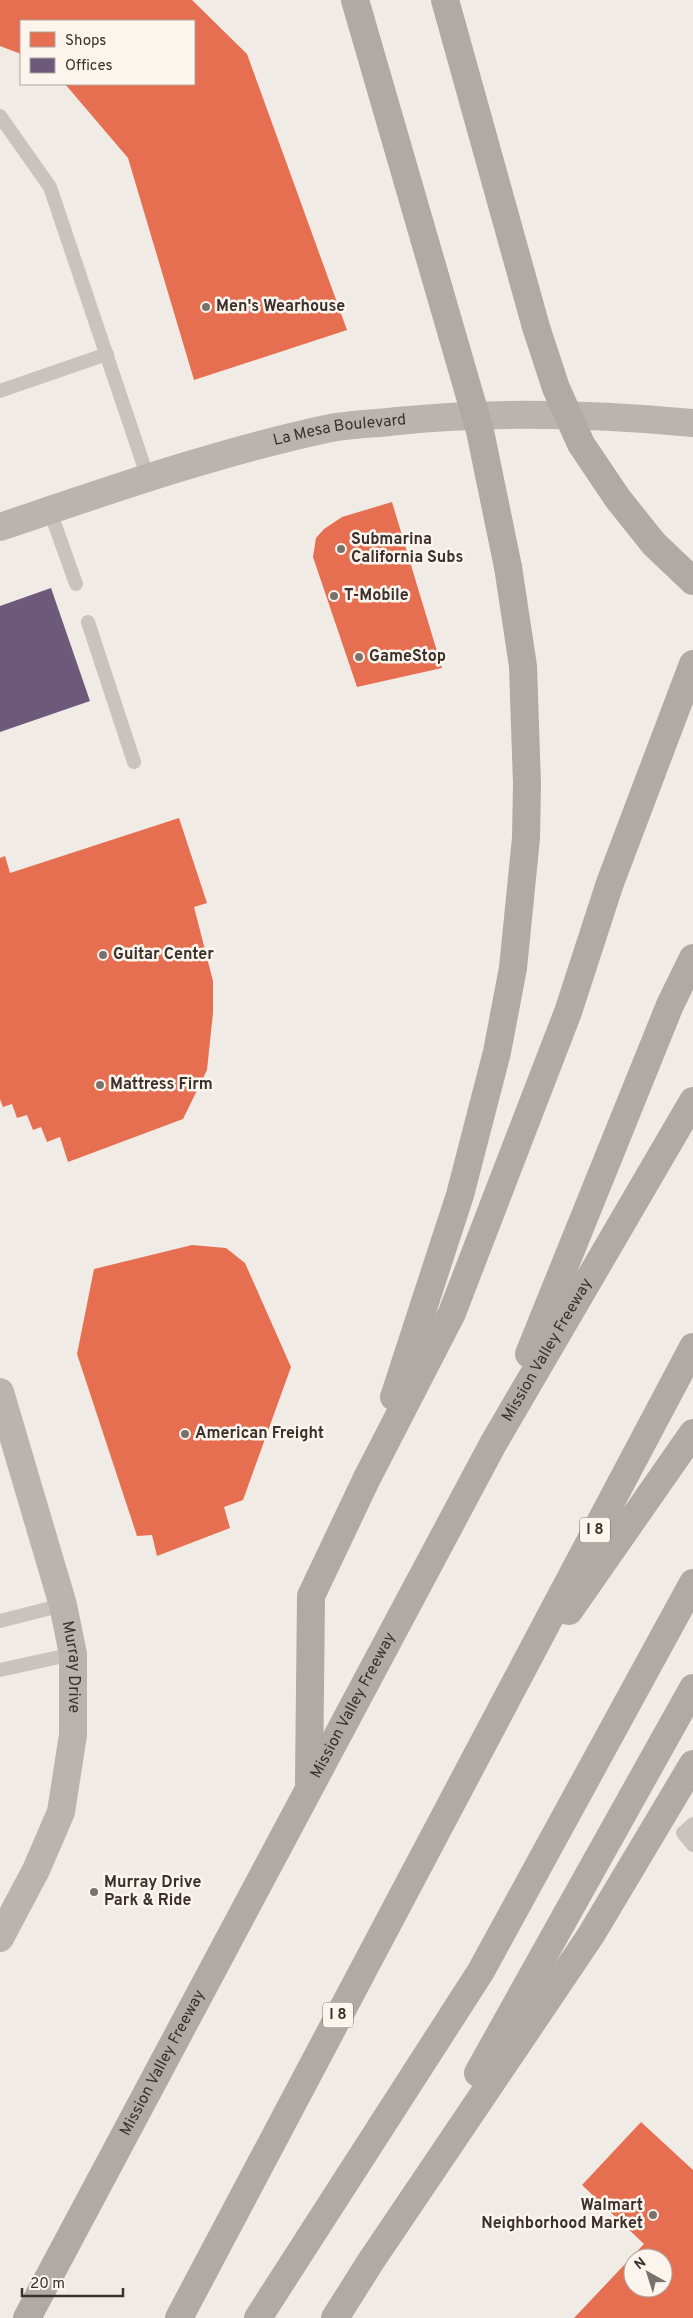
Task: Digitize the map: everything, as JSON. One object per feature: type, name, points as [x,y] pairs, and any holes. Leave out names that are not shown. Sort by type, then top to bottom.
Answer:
[{"type":"highway","points":[[355,0],[480,431],[508,567],[523,666],[527,784],[526,838],[513,968],[497,1052],[460,1195],[366,1478]]},
{"type":"highway","points":[[445,0],[536,327],[556,388],[581,444],[618,499],[654,544],[693,581]]},
{"type":"highway","points":[[309,1786],[311,1596],[366,1478],[452,1313],[568,1012],[610,883],[693,664]]},
{"type":"highway","points":[[493,1444],[670,1005],[693,958]]},
{"type":"highway","name":"Mission Valley Freeway","points":[[26,2318],[493,1444],[693,1101]]},
{"type":"highway","name":"I 8","points":[[179,2318],[693,1347]]},
{"type":"highway","points":[[498,1713],[693,1433]]},
{"type":"highway","points":[[258,2318],[481,1971],[693,1583]]},
{"type":"highway","points":[[371,2261],[566,1919],[693,1688]]},
{"type":"highway","points":[[335,2318],[371,2261],[591,1935],[693,1764]]},
{"type":"main road","name":"La Mesa Boulevard","points":[[0,527],[148,478],[235,452],[328,428],[437,417],[521,414],[618,416],[693,423]]},
{"type":"main road","name":"Murray Drive","points":[[0,1392],[63,1604],[73,1654],[72,1735],[61,1812],[36,1870],[0,1938]]},
{"type":"lane","points":[[0,116],[50,187],[108,354],[148,478]]},
{"type":"lane","points":[[0,391],[108,354]]},
{"type":"lane","points":[[50,511],[76,584]]},
{"type":"lane","points":[[88,622],[134,762]]},
{"type":"lane","points":[[0,1621],[63,1604]]},
{"type":"lane","points":[[0,1670],[73,1654]]},
{"type":"lane","points":[[693,1824],[683,1832],[693,1845]]},
{"type":"building: Shops","points":[[0,0],[192,0],[247,54],[347,330],[194,380],[128,158],[66,85],[195,85],[195,20],[20,20],[20,54],[0,46]]},
{"type":"building: Shops","points":[[392,502],[442,668],[357,687],[313,557],[316,538],[324,529],[342,517]]},
{"type":"building: Shops","name":"Guitar Center","points":[[179,818],[207,903],[194,907],[213,981],[213,1013],[207,1070],[183,1119],[68,1162],[60,1137],[47,1142],[41,1127],[33,1130],[27,1115],[17,1118],[12,1104],[3,1107],[0,1099],[0,858],[5,856],[10,873]]},
{"type":"building: Shops","name":"American Freight","points":[[192,1245],[226,1248],[245,1263],[291,1367],[243,1500],[224,1507],[230,1528],[157,1556],[152,1535],[137,1536],[77,1354],[94,1269]]},
{"type":"building: Shops","name":"Walmart Neighborhood Market","points":[[641,2122],[693,2170],[693,2318],[574,2318],[623,2266],[623,2298],[673,2298],[673,2248],[640,2248],[644,2244],[582,2185]]},
{"type":"building: Offices","points":[[51,588],[90,701],[0,732],[0,606]]},
{"type":"place","name":"Men's Wearhouse","points":[[206,307]]},
{"type":"place","name":"Submarina California Subs","points":[[341,549]]},
{"type":"place","name":"T-Mobile","points":[[334,596]]},
{"type":"place","name":"GameStop","points":[[359,657]]},
{"type":"place","name":"Guitar Center","points":[[103,955]]},
{"type":"place","name":"Mattress Firm","points":[[100,1085]]},
{"type":"place","name":"American Freight","points":[[185,1434]]},
{"type":"place","name":"Murray Drive Park & Ride","points":[[94,1892]]},
{"type":"place","name":"Walmart Neighborhood Market","points":[[653,2215]]}]
